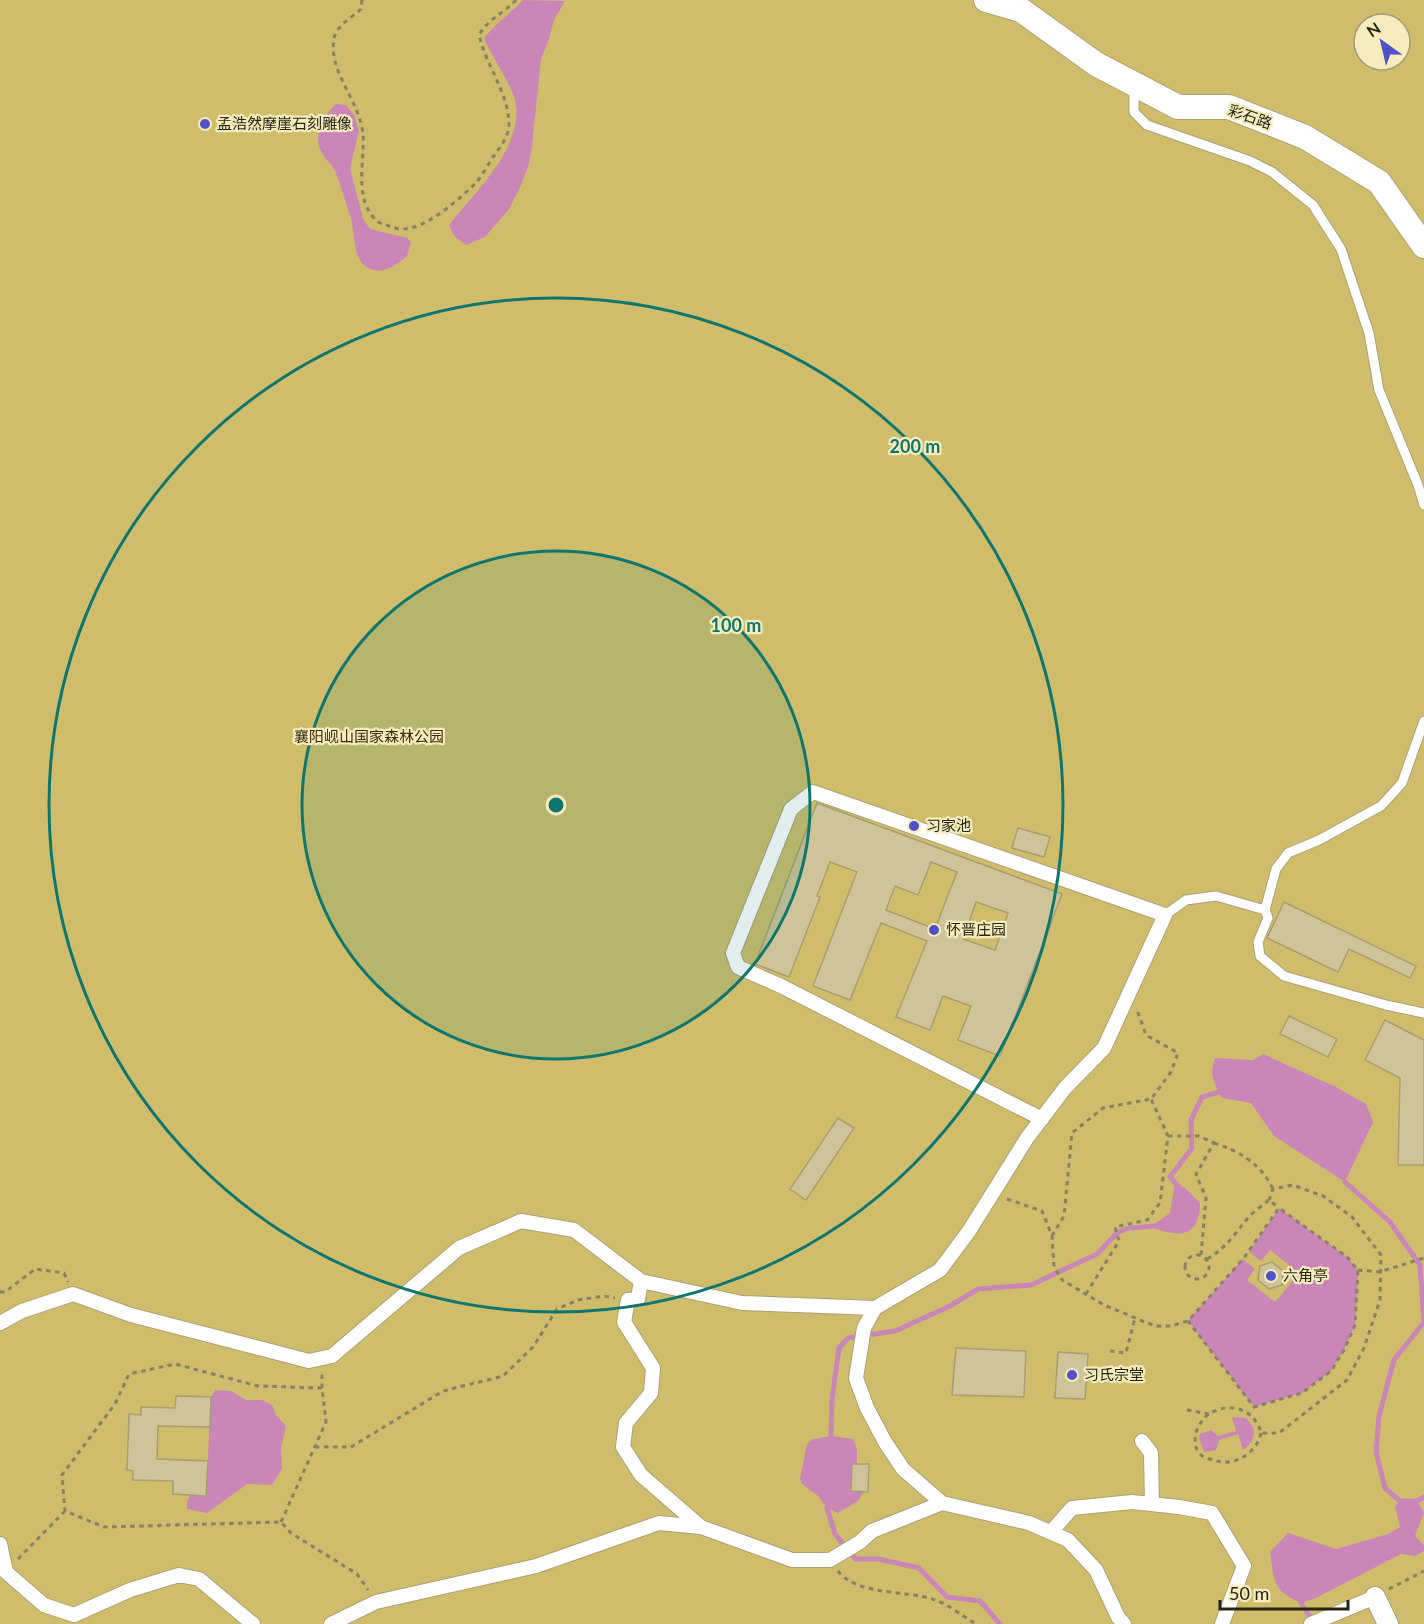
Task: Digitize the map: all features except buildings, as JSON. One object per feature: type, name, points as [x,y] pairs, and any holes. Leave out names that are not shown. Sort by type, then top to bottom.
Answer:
[{"type":"street","name":"彩石路","points":[[986,0],[1021,10],[1096,64],[1178,107],[1229,107],[1305,137],[1379,182],[1424,246]]},
{"type":"street","points":[[1042,1119],[781,986],[738,967],[733,953],[791,809],[813,792],[1165,915],[1104,1048],[1065,1088],[1042,1119],[1027,1138],[969,1231],[940,1270],[875,1308],[864,1328],[856,1378],[867,1408],[903,1469],[942,1503],[1029,1523],[1068,1539],[1096,1570],[1118,1617],[1124,1624]]},
{"type":"street","points":[[0,1323],[22,1311],[73,1294],[132,1315],[309,1361],[332,1356],[459,1248],[521,1221],[574,1230],[641,1281],[742,1303],[875,1308]]},
{"type":"street","points":[[641,1281],[638,1299],[628,1299],[624,1322],[653,1368],[651,1393],[626,1423],[623,1447],[641,1475],[701,1527]]},
{"type":"street","points":[[1142,1441],[1151,1454],[1152,1504]]},
{"type":"street","points":[[1051,1532],[1072,1509],[1132,1502],[1212,1513],[1244,1566],[1222,1624]]},
{"type":"street","points":[[331,1624],[376,1602],[536,1566],[659,1523],[701,1527],[792,1560],[834,1558],[857,1544],[872,1531],[942,1503]]},
{"type":"street","points":[[0,1544],[6,1572],[44,1605],[74,1615],[130,1590],[179,1575],[200,1579],[253,1624]]},
{"type":"street","points":[[1311,1624],[1374,1597],[1388,1624]]},
{"type":"lane","points":[[1134,83],[1134,112],[1147,125],[1250,161],[1272,172],[1312,205],[1341,249],[1369,333],[1378,390],[1418,485],[1424,505]]},
{"type":"lane","points":[[1424,721],[1402,783],[1381,806],[1319,840],[1288,853],[1276,869],[1265,910],[1268,918],[1258,942],[1260,956],[1284,976],[1386,1005],[1424,1013]]},
{"type":"lane","points":[[1165,915],[1186,900],[1216,896],[1265,910]]},
{"type":"path","points":[[362,0],[361,9],[344,23],[334,37],[334,53],[342,78],[359,113],[363,134],[361,168],[365,205],[378,222],[402,230],[426,222],[451,205],[476,182],[501,146],[510,128],[507,102],[483,52],[479,35],[487,23],[516,0]]},
{"type":"path","points":[[1052,1236],[1064,1216],[1072,1133],[1103,1108],[1151,1099],[1171,1072],[1178,1053],[1146,1035],[1138,1010],[1127,998]]},
{"type":"path","points":[[1086,1294],[1119,1241],[1115,1227],[1147,1220],[1160,1203],[1168,1136],[1151,1099]]},
{"type":"path","points":[[1168,1136],[1199,1136],[1243,1154],[1259,1166],[1273,1189],[1269,1200],[1248,1217],[1235,1237],[1218,1253],[1207,1259]]},
{"type":"path","points":[[1201,1255],[1206,1197],[1196,1174],[1214,1143]]},
{"type":"path","points":[[1261,1433],[1279,1433],[1347,1380],[1364,1348],[1380,1300],[1381,1255],[1352,1217],[1323,1196],[1293,1185],[1273,1189]]},
{"type":"path","points":[[990,1197],[1011,1200],[1042,1211],[1052,1236],[1054,1267],[1062,1280],[1104,1305],[1155,1326],[1171,1326],[1188,1321],[1243,1259],[1279,1208]]},
{"type":"path","points":[[1188,1321],[1254,1407],[1302,1393],[1331,1371],[1344,1350],[1355,1325],[1358,1270],[1347,1257],[1269,1200]]},
{"type":"path","points":[[1201,1255],[1207,1259],[1209,1268],[1206,1275],[1198,1279],[1190,1277],[1185,1270],[1186,1262],[1191,1256],[1201,1255]]},
{"type":"path","points":[[1358,1270],[1379,1272],[1423,1259]]},
{"type":"path","points":[[0,1292],[5,1292],[35,1269],[64,1273],[73,1294]]},
{"type":"path","points":[[315,1446],[351,1447],[443,1391],[503,1376],[533,1347],[557,1309],[578,1300],[604,1296],[628,1299]]},
{"type":"path","points":[[1110,1351],[1126,1353],[1135,1318]]},
{"type":"path","points":[[6,1572],[65,1512],[62,1475],[115,1404],[129,1374],[175,1364],[258,1386],[322,1388],[326,1422],[282,1522]]},
{"type":"path","points":[[1187,1410],[1209,1414],[1226,1409],[1241,1410],[1252,1414],[1259,1424],[1261,1433],[1259,1443],[1253,1451],[1241,1458],[1220,1462],[1202,1456],[1195,1445],[1196,1433],[1209,1414]]},
{"type":"path","points":[[65,1512],[104,1527],[282,1522]]},
{"type":"path","points":[[282,1522],[291,1533],[357,1574],[376,1602]]},
{"type":"path","points":[[834,1558],[843,1578],[876,1590],[935,1600],[976,1624]]},
{"type":"path","points":[[1374,1597],[1424,1571]]},
{"type":"green space","name":"襄阳岘山国家森林公园","points":[[0,0],[1424,0],[1424,1624],[0,1624]]},
{"type":"shaded area","points":[[523,0],[565,1],[554,20],[541,59],[529,164],[509,209],[485,237],[466,245],[454,236],[449,225],[485,182],[507,149],[517,114],[511,90],[484,39]]},
{"type":"shaded area","points":[[336,104],[346,105],[354,115],[359,131],[350,168],[363,219],[370,229],[407,238],[411,242],[407,256],[386,270],[370,269],[360,260],[355,245],[352,222],[339,182],[335,171],[318,144],[321,123]]},
{"type":"shaded area","points":[[1263,1054],[1336,1087],[1366,1104],[1373,1122],[1345,1182],[1274,1136],[1251,1103],[1222,1098],[1213,1078],[1212,1069],[1215,1058],[1253,1060]]},
{"type":"shaded area","points":[[1175,1183],[1185,1188],[1200,1203],[1196,1224],[1185,1233],[1150,1227],[1170,1213]]},
{"type":"shaded area","points":[[1279,1208],[1347,1257],[1358,1270],[1355,1325],[1344,1350],[1331,1371],[1302,1393],[1254,1407],[1188,1321],[1243,1259],[1255,1269],[1247,1280],[1275,1302],[1299,1273],[1270,1250],[1261,1261],[1249,1252]]},
{"type":"shaded area","points":[[215,1390],[231,1391],[246,1400],[262,1400],[272,1405],[276,1415],[286,1426],[281,1448],[282,1469],[272,1485],[247,1484],[207,1513],[187,1509],[187,1501],[191,1495],[206,1495],[211,1397]]},
{"type":"shaded area","points":[[1232,1417],[1246,1418],[1250,1422],[1254,1431],[1251,1443],[1243,1450],[1238,1434],[1219,1440],[1216,1450],[1204,1452],[1199,1438],[1200,1434],[1211,1430],[1218,1436],[1236,1431]]},
{"type":"shaded area","points":[[831,1436],[853,1439],[857,1449],[857,1464],[852,1464],[851,1491],[864,1491],[858,1501],[838,1513],[827,1508],[818,1496],[802,1484],[800,1478],[807,1444],[813,1439]]},
{"type":"shaded area","points":[[1400,1501],[1417,1501],[1424,1512],[1415,1536],[1424,1545],[1424,1551],[1415,1556],[1401,1554],[1316,1598],[1301,1603],[1280,1589],[1274,1578],[1270,1552],[1288,1533],[1336,1549],[1388,1534],[1400,1527],[1395,1506]]},
{"type":"waterway","points":[[1180,1188],[1170,1177],[1192,1148],[1191,1120],[1202,1097],[1219,1092]]},
{"type":"waterway","points":[[1345,1182],[1390,1222],[1420,1265],[1424,1322],[1394,1360],[1379,1416],[1376,1452],[1385,1488],[1400,1501],[1417,1501],[1424,1497]]},
{"type":"waterway","points":[[831,1436],[832,1399],[839,1348],[848,1338],[895,1331],[950,1306],[978,1289],[1031,1285],[1097,1254],[1117,1233],[1129,1228],[1156,1226]]},
{"type":"waterway","points":[[827,1508],[835,1534],[855,1559],[879,1559],[919,1568],[947,1597],[980,1601],[1000,1624]]},
{"type":"waterway","points":[[1301,1603],[1314,1623]]},
{"type":"place","name":"孟浩然摩崖石刻雕像","points":[[205,124]]},
{"type":"place","name":"习家池","points":[[914,826]]},
{"type":"place","name":"怀晋庄园","points":[[934,930]]},
{"type":"place","name":"六角亭","points":[[1271,1276]]},
{"type":"place","name":"习氏宗堂","points":[[1072,1375]]}]
